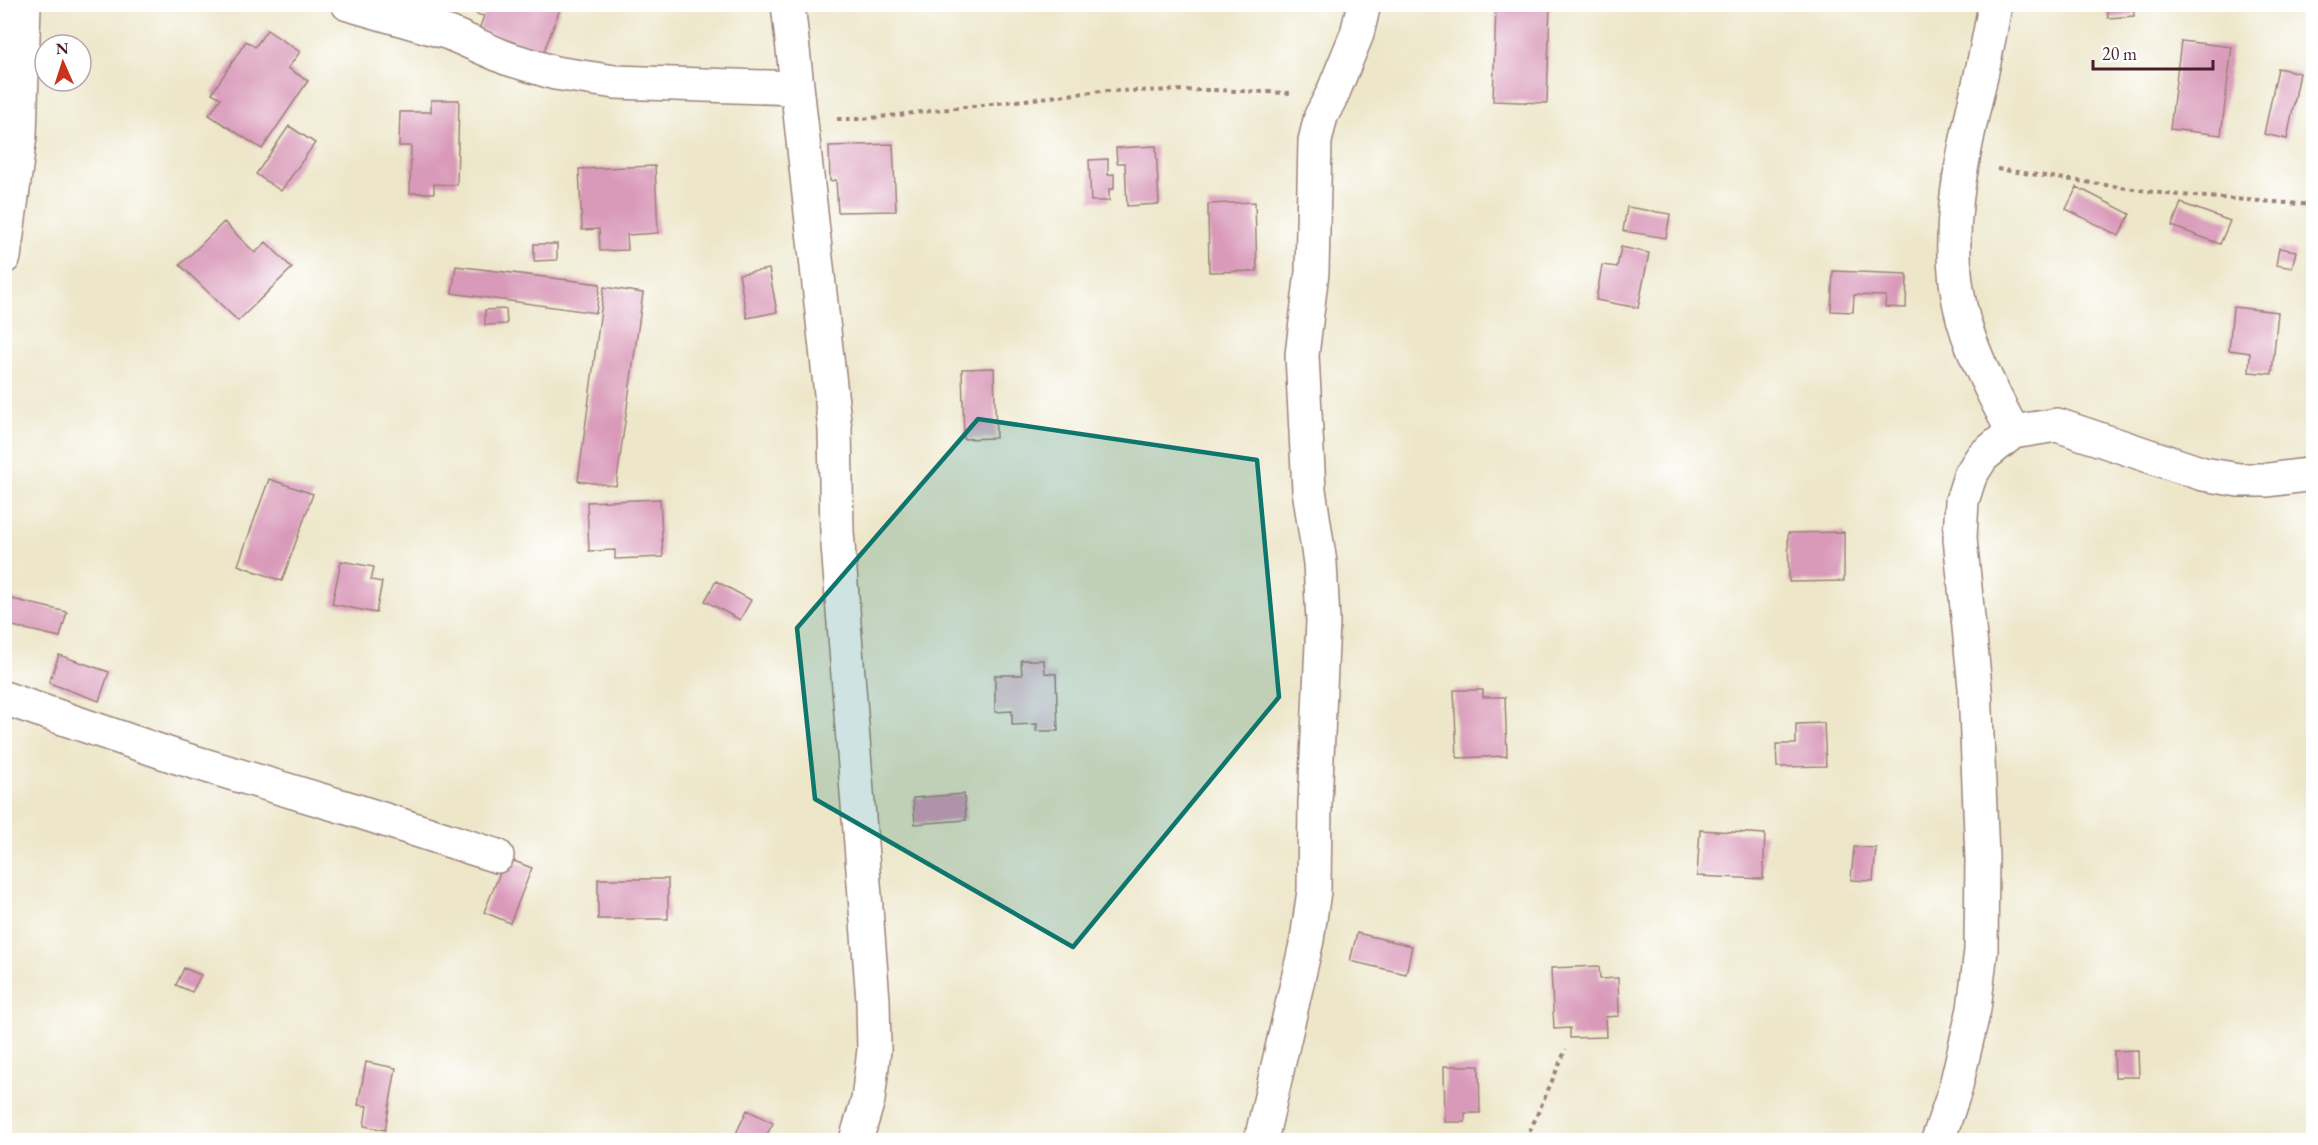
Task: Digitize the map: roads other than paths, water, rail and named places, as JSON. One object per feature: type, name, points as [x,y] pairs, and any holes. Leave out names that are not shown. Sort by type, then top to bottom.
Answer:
[{"type":"street","points":[[4,257],[20,136],[24,4]]},
{"type":"street","points":[[348,4],[449,33],[506,58],[555,73],[615,82],[797,88]]},
{"type":"street","points":[[788,4],[835,430],[837,532],[873,1000],[874,1050],[868,1100],[856,1140]]},
{"type":"street","points":[[1261,1140],[1307,940],[1314,891],[1315,803],[1323,621],[1320,562],[1309,490],[1302,355],[1312,272],[1315,141],[1321,116],[1357,34],[1364,4]]},
{"type":"street","points":[[1995,4],[1988,52],[1961,163],[1954,208],[1953,260],[1960,308],[1982,369],[2013,432]]},
{"type":"street","points":[[1938,1140],[1955,1090],[1974,1009],[1981,950],[1982,858],[1975,687],[1960,538],[1962,501],[1970,476],[1982,456],[2013,432],[2057,425],[2203,474],[2239,480],[2268,480],[2313,474]]},
{"type":"street","points":[[4,698],[177,757],[497,856]]}]
